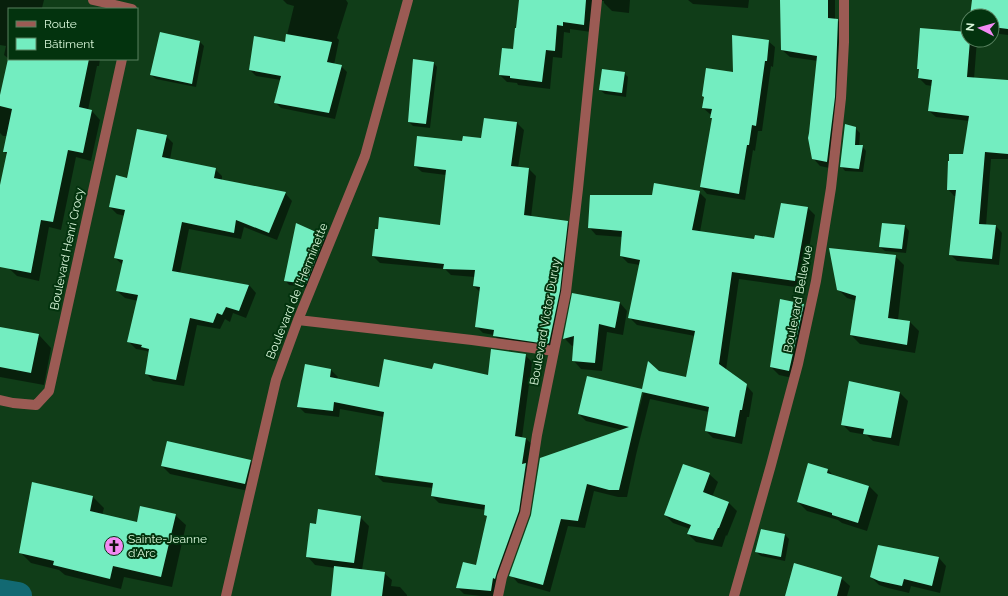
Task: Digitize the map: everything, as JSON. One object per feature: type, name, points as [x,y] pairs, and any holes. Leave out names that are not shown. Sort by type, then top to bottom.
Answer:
[{"type":"street","points":[[93,0],[129,8]]},
{"type":"street","name":"Boulevard de l'Herminette","points":[[226,596],[276,380],[298,320],[365,156],[408,0]]},
{"type":"street","name":"Boulevard Victor Duruy","points":[[498,596],[502,577],[524,513],[537,435],[566,292],[597,0]]},
{"type":"street","name":"Boulevard Bellevue","points":[[734,596],[798,364],[816,281],[832,188],[840,106],[844,42],[844,0]]},
{"type":"street","name":"Boulevard Henri Crocy","points":[[0,400],[36,405],[50,391],[122,60]]},
{"type":"street","points":[[298,320],[554,351]]},
{"type":"building","points":[[519,0],[586,0],[584,25],[563,22],[563,26],[557,25],[555,51],[546,50],[542,82],[499,75],[502,48],[513,49]]},
{"type":"building","points":[[780,0],[828,0],[828,18],[838,19],[835,97],[827,162],[812,159],[808,138],[817,56],[781,50]]},
{"type":"building","points":[[972,0],[1008,0],[1008,29],[1000,28],[1000,8],[971,8]]},
{"type":"building","points":[[920,28],[960,31],[960,48],[969,48],[967,77],[1008,80],[1008,154],[985,152],[979,224],[996,225],[992,259],[949,255],[956,190],[947,190],[949,154],[963,154],[969,116],[928,111],[932,80],[918,78],[919,69],[917,69]]},
{"type":"building","points":[[160,32],[200,41],[192,84],[150,75]]},
{"type":"building","points":[[286,34],[332,42],[327,62],[342,65],[329,113],[274,103],[281,76],[249,70],[254,36],[285,42]]},
{"type":"building","points":[[732,35],[769,40],[756,126],[752,125],[749,145],[747,145],[739,194],[700,187],[712,118],[710,118],[712,109],[702,108],[706,68],[733,72]]},
{"type":"building","points":[[8,59],[89,60],[79,107],[92,110],[83,153],[68,150],[53,222],[41,220],[31,273],[0,267],[0,185],[7,152],[3,152],[12,109],[0,106],[0,95]]},
{"type":"building","points":[[413,59],[434,62],[426,124],[408,122]]},
{"type":"building","points":[[602,69],[625,72],[622,93],[599,90]]},
{"type":"building","points":[[484,118],[517,122],[511,166],[529,168],[524,215],[568,221],[560,291],[549,343],[547,344],[493,336],[494,330],[475,327],[480,287],[473,286],[475,270],[443,269],[444,264],[372,256],[375,229],[378,229],[379,217],[440,225],[446,170],[414,166],[417,136],[462,141],[463,136],[481,138]]},
{"type":"building","points":[[845,124],[856,127],[855,145],[863,145],[859,169],[840,167]]},
{"type":"building","points":[[137,129],[167,135],[162,157],[216,168],[214,178],[286,192],[269,233],[236,220],[234,233],[182,222],[172,271],[249,285],[239,311],[226,307],[222,315],[217,313],[213,323],[190,318],[176,380],[145,374],[149,349],[141,347],[142,345],[127,342],[138,295],[116,291],[123,260],[114,258],[125,210],[109,207],[116,175],[127,178]]},
{"type":"building","points":[[654,183],[700,191],[692,230],[754,239],[755,235],[774,238],[781,203],[808,207],[795,281],[732,272],[719,364],[747,384],[735,437],[705,431],[709,407],[642,392],[619,490],[609,490],[587,484],[578,521],[561,519],[543,585],[509,576],[531,515],[540,458],[629,427],[578,414],[587,376],[642,389],[648,361],[659,371],[686,377],[695,331],[628,318],[640,260],[620,256],[622,231],[588,228],[590,195],[652,195]]},
{"type":"building","points":[[296,223],[325,236],[306,284],[284,281]]},
{"type":"building","points":[[882,223],[905,225],[902,249],[879,247]]},
{"type":"building","points":[[829,248],[896,255],[888,318],[910,321],[907,345],[850,335],[856,296],[837,290]]},
{"type":"building","points":[[572,293],[620,302],[615,328],[599,324],[595,363],[572,361],[574,336],[563,339]]},
{"type":"building","points":[[780,299],[804,304],[789,371],[770,367]]},
{"type":"building","points":[[0,327],[39,334],[31,373],[0,367]]},
{"type":"building","points":[[491,349],[526,354],[515,436],[526,438],[522,464],[526,463],[519,511],[495,579],[493,578],[491,591],[456,588],[463,562],[476,565],[487,516],[484,515],[485,505],[431,496],[433,483],[375,475],[384,412],[334,402],[333,411],[297,407],[305,364],[331,369],[330,377],[379,387],[384,359],[432,369],[434,363],[488,375]]},
{"type":"building","points":[[849,381],[900,392],[891,438],[863,434],[864,429],[841,425]]},
{"type":"building","points":[[167,441],[251,460],[245,484],[161,466]]},
{"type":"building","points":[[808,463],[828,469],[827,473],[869,486],[858,523],[797,502]]},
{"type":"building","points":[[683,464],[710,473],[703,492],[729,502],[713,540],[687,534],[691,525],[664,515]]},
{"type":"building","points":[[32,482],[93,496],[90,511],[137,522],[140,506],[176,514],[161,577],[113,566],[110,579],[53,565],[54,561],[19,553]]},
{"type":"building","points":[[318,509],[361,516],[354,563],[306,557],[310,523],[316,524]]},
{"type":"building","points":[[761,529],[785,534],[781,557],[755,552]]},
{"type":"building","points":[[878,545],[939,557],[932,586],[904,579],[902,586],[879,581],[870,577]]},
{"type":"building","points":[[794,563],[842,577],[837,596],[785,596]]},
{"type":"building","points":[[334,566],[385,572],[382,596],[331,596]]},
{"type":"waterway","points":[[0,593],[18,596]]},
{"type":"place","name":"Sainte-Jeanne d'Arc","points":[[114,546]]}]
